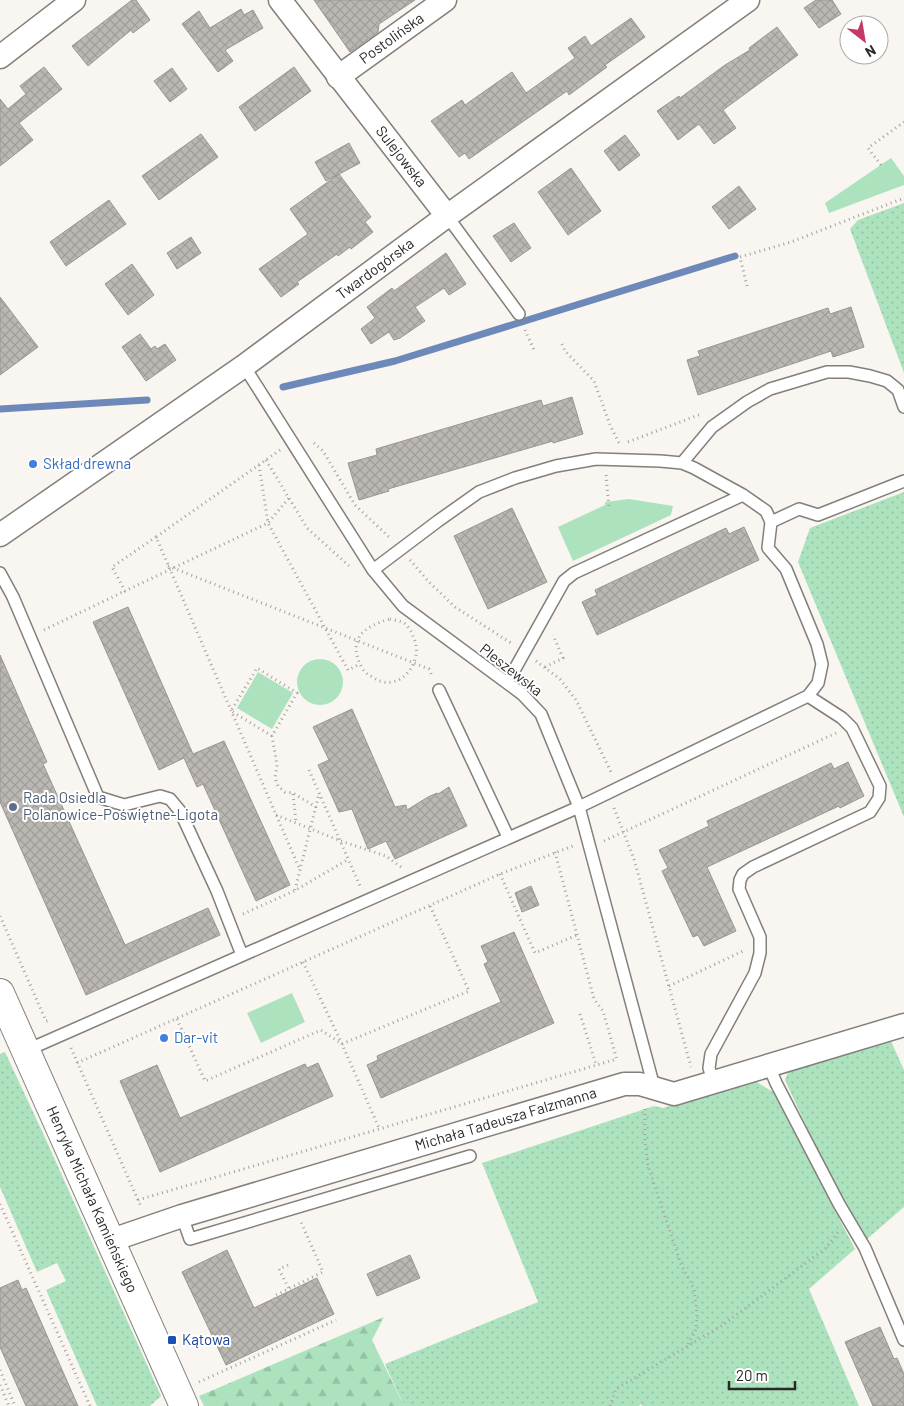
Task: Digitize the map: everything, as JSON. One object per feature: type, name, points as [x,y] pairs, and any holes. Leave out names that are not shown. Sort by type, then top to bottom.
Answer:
[{"type":"street","points":[[0,57],[74,0]]},
{"type":"street","name":"Sulejowska","points":[[280,0],[447,216]]},
{"type":"street","name":"Postolińska","points":[[338,77],[446,0]]},
{"type":"street","name":"Twardogórska","points":[[0,535],[244,366],[447,216],[748,0]]},
{"type":"street","name":"Henryka Michała Kamieńskiego","points":[[1,997],[184,1406]]},
{"type":"street","name":"Michała Tadeusza Falzmanna","points":[[109,1241],[149,1226],[624,1084],[640,1084],[649,1096],[664,1092],[674,1094],[768,1064],[904,1025]]},
{"type":"lane","name":"Sulejowska","points":[[447,216],[519,314]]},
{"type":"lane","name":"Pleszewska","points":[[244,366],[373,570],[403,606],[522,694],[541,714],[579,807],[649,1096]]},
{"type":"lane","points":[[682,463],[712,427],[747,402],[770,389],[827,372],[848,372],[887,381],[898,390],[904,407]]},
{"type":"lane","points":[[26,1050],[579,807],[808,696],[818,684],[822,664],[809,621],[786,569],[768,548],[771,522],[766,511],[743,495],[682,463],[596,459],[556,466],[515,478],[479,492],[373,570]]},
{"type":"lane","points":[[771,522],[799,509],[818,515],[904,481]]},
{"type":"lane","points":[[507,683],[564,581],[574,573],[743,495]]},
{"type":"lane","points":[[0,573],[13,597],[98,797],[124,805],[160,796],[170,799],[180,811],[242,955]]},
{"type":"lane","points":[[438,690],[508,837]]},
{"type":"lane","points":[[705,1084],[712,1054],[755,973],[760,953],[760,937],[740,889],[742,874],[753,867],[870,812],[879,798],[880,786],[852,728],[842,718],[808,696]]},
{"type":"lane","points":[[768,1064],[776,1083],[865,1248],[904,1340]]},
{"type":"lane","points":[[182,1216],[190,1239],[470,1156]]},
{"type":"path","points":[[881,165],[868,148],[904,122]]},
{"type":"path","points":[[747,286],[740,256],[791,242],[904,198]]},
{"type":"path","points":[[526,333],[534,352]]},
{"type":"path","points":[[562,344],[565,351],[594,380],[610,425],[620,445],[701,414]]},
{"type":"path","points":[[125,591],[112,567],[292,440],[306,436],[323,451],[355,505],[401,549],[429,582],[456,607],[524,652],[560,679],[576,700],[618,788]]},
{"type":"path","points":[[266,460],[307,528],[360,576],[373,570]]},
{"type":"path","points":[[605,460],[609,508]]},
{"type":"path","points":[[259,465],[268,523],[348,670],[360,664]]},
{"type":"path","points":[[30,637],[170,568],[268,523],[289,498]]},
{"type":"path","points":[[156,537],[300,870]]},
{"type":"path","points":[[170,568],[357,639],[429,669],[438,690]]},
{"type":"path","points":[[544,617],[563,658],[545,667]]},
{"type":"path","points":[[390,619],[404,623],[416,642],[417,658],[414,663],[411,670],[401,677],[389,682],[378,680],[364,671],[360,664],[356,655],[357,639],[374,624],[390,619]]},
{"type":"path","points":[[231,711],[257,668],[297,693],[272,736],[277,765],[275,778],[278,786],[284,792],[292,793],[316,807]]},
{"type":"path","points":[[231,711],[272,736]]},
{"type":"path","points":[[77,1063],[500,874],[555,852],[589,844],[624,831],[840,731],[852,728]]},
{"type":"path","points":[[309,770],[367,900]]},
{"type":"path","points":[[292,793],[296,823]]},
{"type":"path","points":[[608,793],[634,859],[670,986],[705,1084]]},
{"type":"path","points":[[294,891],[320,794]]},
{"type":"path","points":[[276,814],[341,841],[386,856],[406,870],[410,881]]},
{"type":"path","points":[[555,852],[594,999],[603,1011],[624,1084]]},
{"type":"path","points":[[228,920],[294,891],[349,859]]},
{"type":"path","points":[[500,874],[535,953],[577,935]]},
{"type":"path","points":[[342,1044],[469,991],[430,906]]},
{"type":"path","points":[[0,916],[2,927],[46,1021],[57,1019]]},
{"type":"path","points":[[670,986],[760,943]]},
{"type":"path","points":[[303,962],[379,1128]]},
{"type":"path","points":[[580,1014],[596,1064]]},
{"type":"path","points":[[177,1019],[205,1082],[320,1030],[342,1044]]},
{"type":"path","points":[[69,1043],[149,1226]]},
{"type":"path","points":[[138,1200],[617,1058]]},
{"type":"path","points":[[649,1096],[645,1140],[648,1166],[681,1264],[694,1290],[697,1314],[696,1329],[686,1346]]},
{"type":"path","points":[[0,1204],[90,1406]]},
{"type":"path","points":[[277,1303],[274,1296],[324,1272],[294,1208]]},
{"type":"path","points":[[610,1406],[616,1389],[723,1325],[826,1248],[847,1216]]},
{"type":"path","points":[[288,1265],[279,1269],[288,1289]]},
{"type":"path","points":[[208,1378],[336,1320]]},
{"type":"path","points":[[292,1334],[294,1339]]},
{"type":"path","points":[[0,1370],[15,1406]]},
{"type":"path","points":[[0,1385],[9,1406]]},
{"type":"green space","points":[[891,158],[904,176],[904,185],[829,213],[825,203]]},
{"type":"green space","points":[[904,203],[904,373],[850,229],[858,220]]},
{"type":"green space","points":[[904,492],[904,817],[798,562],[810,528]]},
{"type":"green space","points":[[629,499],[673,506],[671,515],[573,561],[558,527],[605,505],[605,502]]},
{"type":"green space","points":[[325,659],[329,660],[339,669],[342,673],[342,691],[333,701],[325,705],[315,705],[307,701],[298,691],[297,677],[301,669],[311,660]]},
{"type":"green space","points":[[258,672],[293,693],[272,729],[237,708]]},
{"type":"green space","points":[[292,993],[305,1022],[261,1043],[247,1013]]},
{"type":"green space","points":[[890,1039],[904,1070],[904,1207],[867,1239],[826,1169],[785,1080],[791,1065]]},
{"type":"green space","points":[[5,1052],[161,1396],[150,1406],[97,1406],[46,1290],[66,1281],[57,1263],[37,1272],[0,1187],[0,1054]]},
{"type":"green space","points":[[755,1081],[773,1092],[855,1249],[809,1289],[859,1406],[642,1406],[641,1404],[639,1406],[404,1406],[385,1364],[538,1302],[482,1163],[654,1106],[663,1108]]},
{"type":"green space","points":[[384,1317],[372,1340],[404,1406],[204,1406],[199,1396]]},
{"type":"building","points":[[132,0],[136,0],[150,20],[133,33],[131,30],[88,66],[72,46]]},
{"type":"building","points":[[314,0],[415,0],[379,24],[378,32],[350,52]]},
{"type":"building","points":[[816,0],[832,0],[841,14],[819,28],[804,8]]},
{"type":"building","points":[[241,9],[244,15],[253,10],[263,28],[225,50],[233,61],[218,72],[182,24],[199,11],[210,28]]},
{"type":"building","points":[[631,18],[645,37],[605,65],[607,67],[569,95],[567,91],[469,159],[465,153],[459,157],[431,121],[462,100],[465,105],[512,72],[526,93],[575,58],[568,48],[585,36],[591,46]]},
{"type":"building","points":[[777,27],[798,55],[723,110],[736,128],[714,144],[699,124],[678,140],[657,111],[679,96],[680,98],[725,65],[750,50],[749,48]]},
{"type":"building","points":[[44,67],[62,89],[19,123],[33,140],[0,166],[0,99],[8,109],[26,94],[20,86]]},
{"type":"building","points":[[294,67],[311,91],[255,131],[239,107]]},
{"type":"building","points":[[172,68],[187,89],[170,102],[154,81]]},
{"type":"building","points":[[201,134],[218,157],[159,200],[142,176]]},
{"type":"building","points":[[625,135],[640,155],[619,171],[604,151]]},
{"type":"building","points":[[349,143],[360,163],[326,181],[315,162]]},
{"type":"building","points":[[571,168],[601,211],[568,235],[538,192]]},
{"type":"building","points":[[339,174],[371,217],[365,222],[373,232],[351,249],[350,247],[338,256],[337,254],[297,282],[299,284],[281,297],[259,269],[308,234],[290,209]]},
{"type":"building","points":[[739,186],[756,209],[729,229],[712,207]]},
{"type":"building","points":[[109,200],[126,224],[66,266],[50,242]]},
{"type":"building","points":[[514,223],[531,248],[511,262],[493,236]]},
{"type":"building","points":[[191,237],[201,253],[177,269],[167,253]]},
{"type":"building","points":[[446,253],[466,284],[449,295],[444,288],[415,307],[425,321],[400,338],[394,340],[389,332],[371,344],[361,329],[375,318],[367,307],[392,288],[394,291]]},
{"type":"building","points":[[132,264],[154,295],[128,315],[105,284]]},
{"type":"building","points":[[0,297],[38,347],[0,375]]},
{"type":"building","points":[[851,307],[864,347],[833,357],[831,351],[698,395],[687,360],[700,356],[698,351],[828,308],[830,314]]},
{"type":"building","points":[[140,334],[151,349],[155,346],[157,349],[165,344],[176,360],[146,381],[122,347]]},
{"type":"building","points":[[572,397],[583,434],[388,489],[389,491],[359,500],[348,463],[377,455],[376,449],[541,400],[543,406]]},
{"type":"building","points":[[512,508],[547,582],[488,609],[454,536]]},
{"type":"building","points":[[744,527],[759,560],[597,635],[582,602],[597,595],[595,590],[726,528],[729,534]]},
{"type":"building","points":[[128,607],[193,754],[224,741],[290,885],[256,901],[203,784],[197,787],[184,758],[159,770],[93,622]]},
{"type":"building","points":[[0,655],[47,762],[43,764],[125,945],[208,908],[220,935],[86,995],[0,802]]},
{"type":"building","points":[[352,709],[395,807],[406,805],[407,810],[449,787],[467,826],[395,859],[386,841],[368,849],[352,809],[339,812],[318,765],[329,760],[313,727]]},
{"type":"building","points":[[848,762],[864,796],[707,867],[736,931],[704,946],[698,935],[693,937],[662,871],[668,868],[659,850],[709,826],[707,821],[831,763],[834,769]]},
{"type":"building","points":[[531,886],[539,905],[522,912],[515,893]]},
{"type":"building","points":[[514,932],[554,1023],[381,1098],[367,1065],[378,1060],[377,1056],[501,1002],[484,964],[488,962],[481,946]]},
{"type":"building","points":[[318,1063],[333,1096],[160,1172],[120,1081],[157,1065],[180,1118],[305,1064],[307,1068]]},
{"type":"building","points":[[227,1250],[254,1308],[317,1278],[334,1314],[226,1365],[182,1272]]},
{"type":"building","points":[[410,1255],[420,1278],[377,1296],[367,1274]]},
{"type":"building","points":[[18,1280],[22,1290],[26,1288],[78,1406],[26,1406],[0,1347],[0,1288]]},
{"type":"building","points":[[880,1327],[894,1359],[897,1358],[904,1374],[904,1406],[873,1406],[845,1342]]},
{"type":"waterway","points":[[283,387],[395,361],[735,256]]},
{"type":"waterway","points":[[0,409],[147,400]]},
{"type":"place","name":"Skład drewna","points":[[33,464]]},
{"type":"place","name":"Rada Osiedla Polanowice-Poświętne-Ligota","points":[[13,807]]},
{"type":"place","name":"Dar-vit","points":[[164,1038]]},
{"type":"place","name":"Kątowa","points":[[172,1340]]}]
